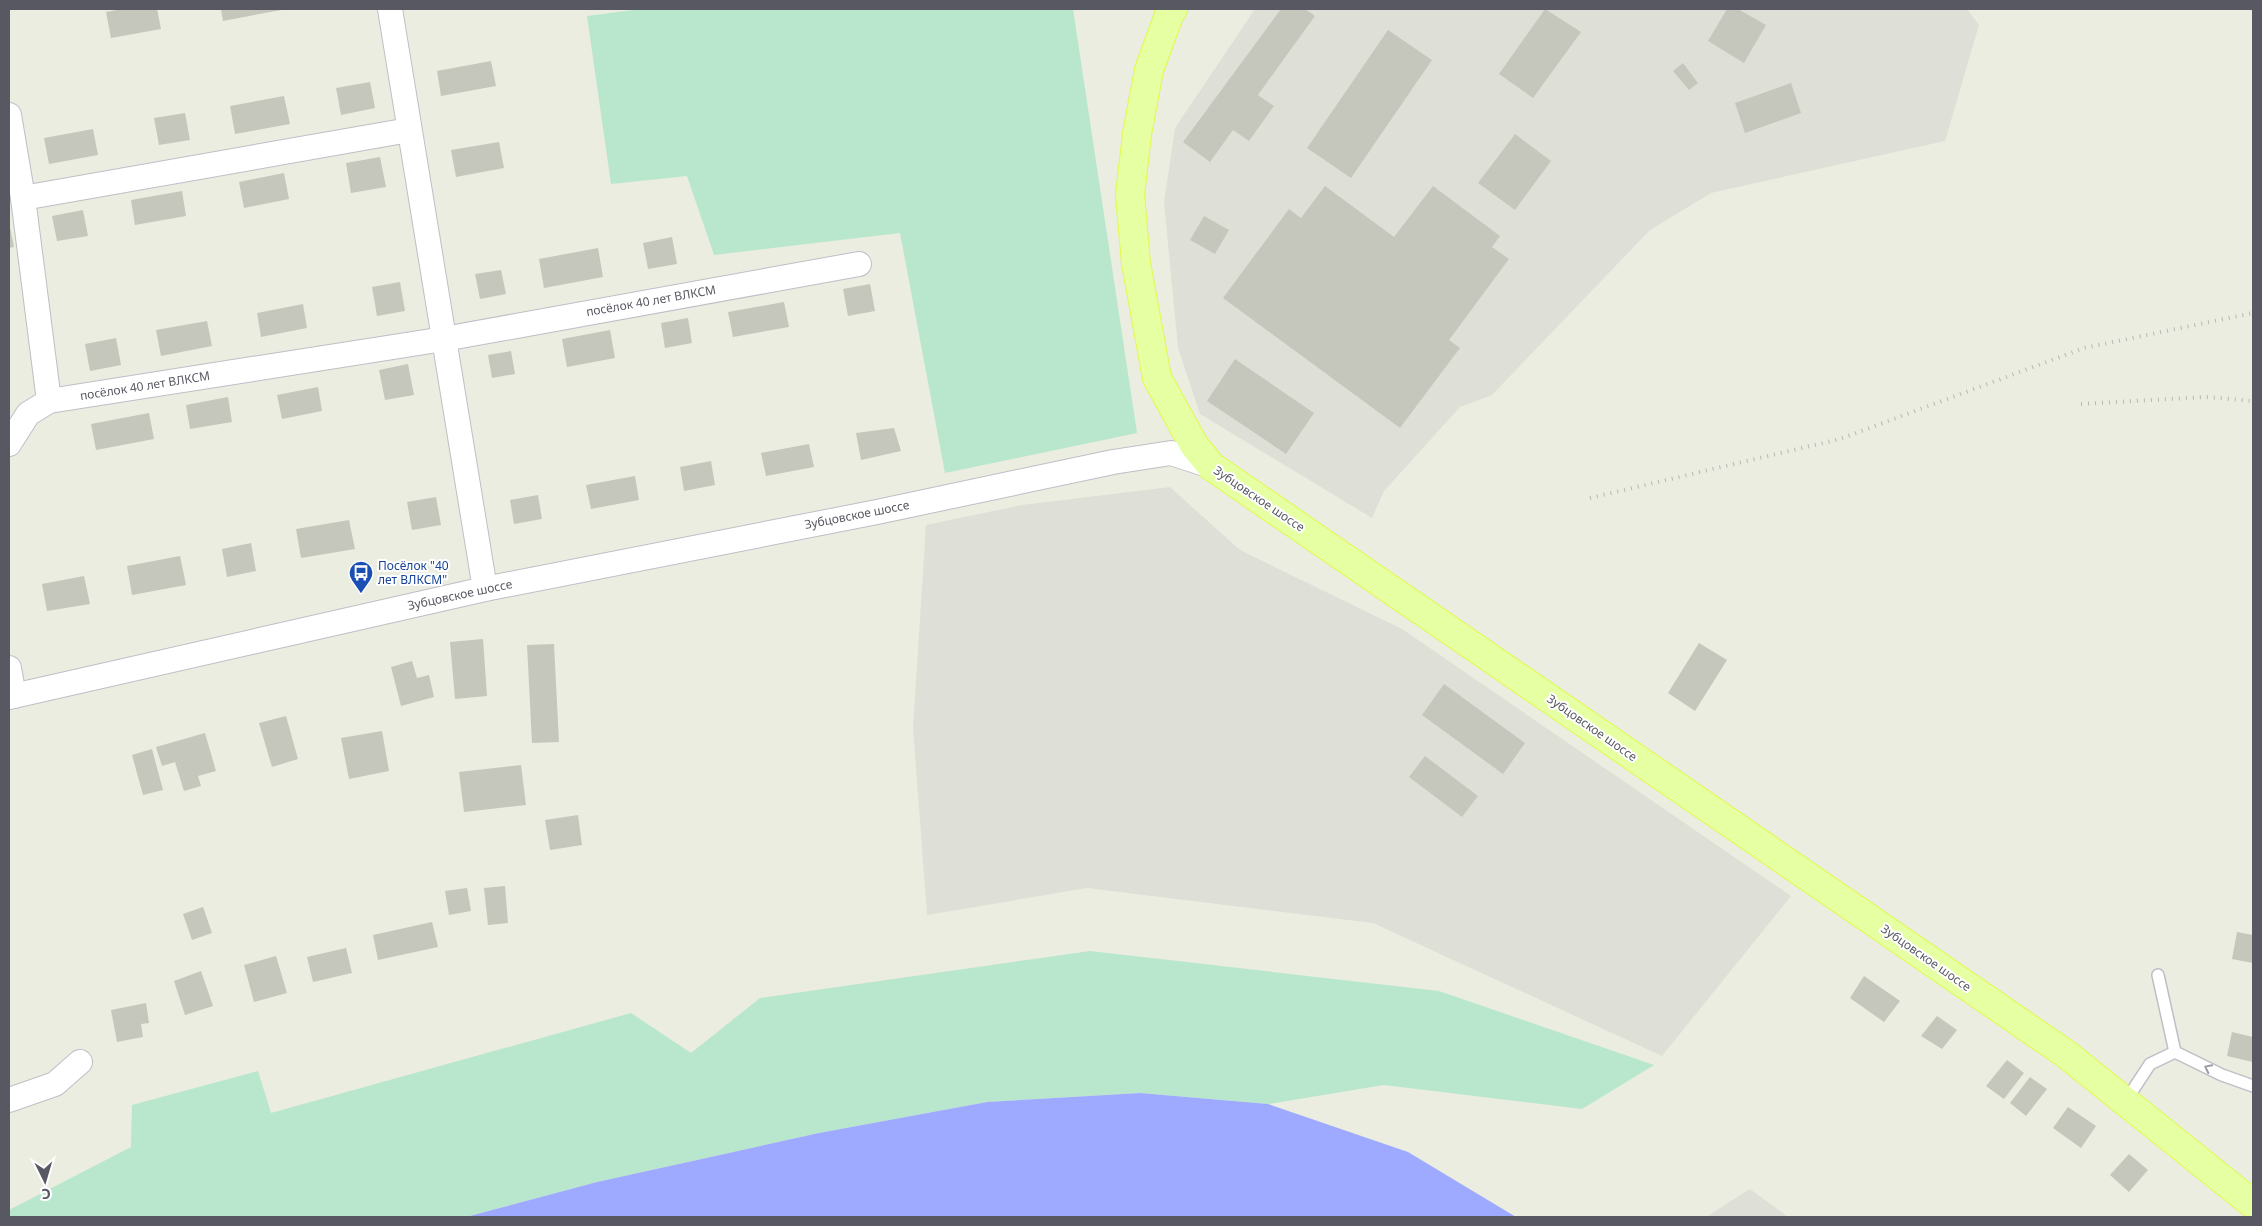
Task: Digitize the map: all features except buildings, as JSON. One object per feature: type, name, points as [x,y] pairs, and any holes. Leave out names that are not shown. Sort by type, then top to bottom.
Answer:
[{"type":"main road","points":[[1173,9],[1169,15],[1149,70],[1137,134],[1130,196],[1136,263],[1157,378],[1194,445],[1212,466]]},
{"type":"main road","name":"Зубцовское шоссе","points":[[1212,466],[2066,1054],[2253,1204]]},
{"type":"street","points":[[390,9],[485,589]]},
{"type":"street","points":[[9,115],[23,198],[49,401],[28,414],[9,444]]},
{"type":"street","points":[[23,198],[410,130]]},
{"type":"street","name":"посёлок 40 лет ВЛКСМ","points":[[49,401],[444,339],[859,264]]},
{"type":"street","name":"Зубцовское шоссе","points":[[11,696],[485,589],[896,508],[1113,462],[1171,453],[1212,466]]},
{"type":"street","points":[[9,668],[11,696]]},
{"type":"street","points":[[9,1100],[55,1084],[80,1062]]},
{"type":"lane","points":[[2158,975],[2174,1052]]},
{"type":"lane","points":[[2125,1102],[2150,1064],[2174,1052]]},
{"type":"lane","points":[[2174,1052],[2222,1075],[2253,1086]]},
{"type":"shaded area","points":[[1255,9],[1967,9],[1979,25],[1945,141],[1711,193],[1650,230],[1492,395],[1460,407],[1384,491],[1372,518],[1200,414],[1178,348],[1164,202],[1175,128]]},
{"type":"shaded area","points":[[1170,487],[1240,550],[1402,629],[1791,896],[1662,1056],[1373,923],[1087,888],[927,915],[913,728],[926,525],[1022,505]]},
{"type":"shaded area","points":[[1750,1189],[1788,1217],[1706,1217]]},
{"type":"green space","points":[[641,9],[1073,9],[1137,433],[945,473],[900,233],[714,255],[687,176],[611,184],[587,16]]},
{"type":"green space","points":[[1090,951],[1439,991],[1654,1065],[1582,1109],[1384,1085],[1268,1104],[1140,1093],[987,1102],[819,1133],[597,1182],[466,1217],[9,1217],[9,1210],[131,1147],[132,1105],[258,1071],[271,1113],[631,1013],[691,1053],[760,998]]},
{"type":"water","points":[[1140,1093],[1268,1104],[1408,1152],[1516,1217],[466,1217],[597,1182],[819,1133],[987,1102]]},
{"type":"railway","points":[[1590,498],[1840,439],[2084,348],[2253,313]]},
{"type":"railway","points":[[2081,404],[2206,397],[2253,401]]},
{"type":"place","name":"Посёлок \"40 лет ВЛКСМ\"","points":[[361,594]]}]
